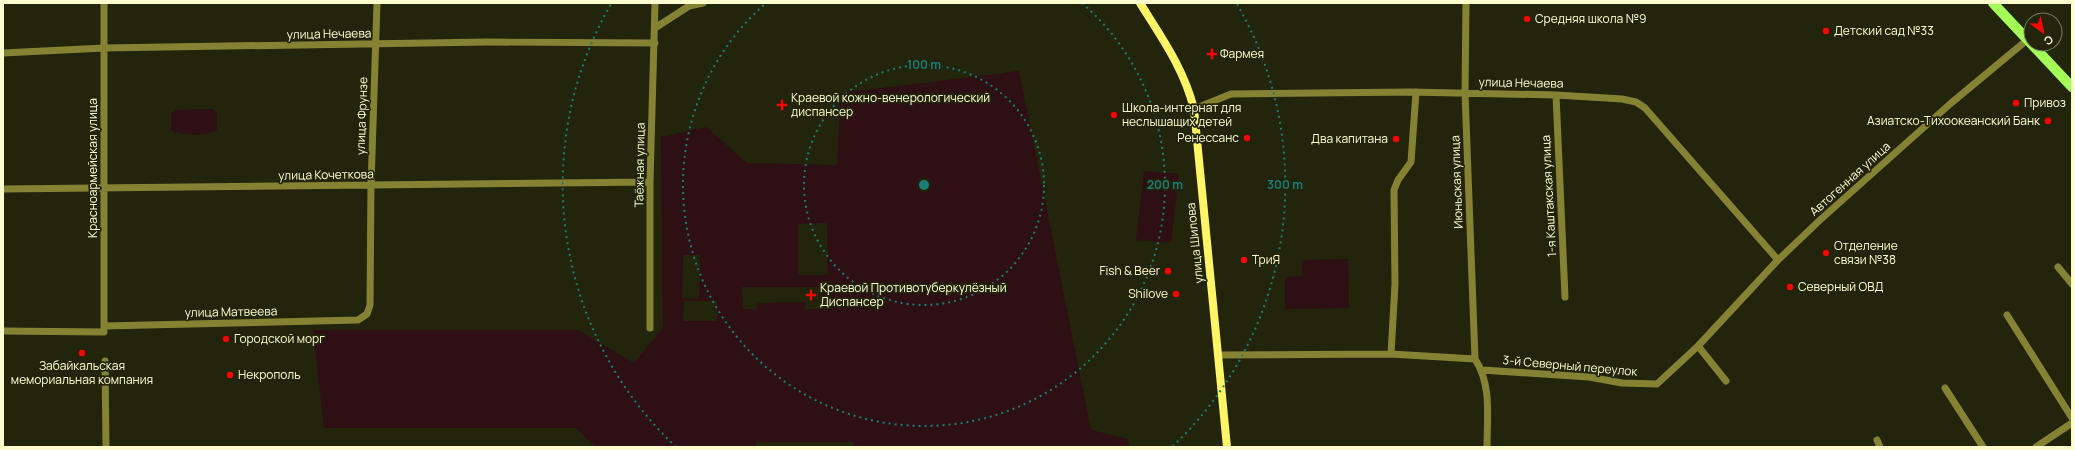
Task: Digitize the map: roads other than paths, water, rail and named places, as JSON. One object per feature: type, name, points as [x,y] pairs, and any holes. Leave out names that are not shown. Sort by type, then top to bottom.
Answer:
[{"type":"main road","name":"улица Шилова","points":[[1140,3],[1180,67],[1189,88],[1194,109],[1227,447]]},
{"type":"main road","points":[[1992,3],[2023,36]]},
{"type":"main road","points":[[2038,52],[2072,87]]},
{"type":"street","name":"Красноармейская улица","points":[[104,3],[104,329]]},
{"type":"street","name":"улица Фрунзе","points":[[358,320],[367,314],[370,305],[371,185],[377,3]]},
{"type":"street","name":"Таёжная улица","points":[[650,328],[650,182],[655,3]]},
{"type":"street","points":[[655,28],[689,6],[703,3]]},
{"type":"street","name":"Июньская улица","points":[[1466,3],[1465,93],[1475,359]]},
{"type":"street","name":"улица Нечаева","points":[[3,53],[104,48],[488,42],[655,43]]},
{"type":"street","name":"Автогенная улица","points":[[1657,384],[1698,346],[1778,260],[1820,220],[1950,104],[2023,43]]},
{"type":"street","name":"улица Нечаева","points":[[1194,109],[1231,94],[1416,92],[1556,95],[1622,99],[1636,102],[1645,108],[1778,260]]},
{"type":"street","points":[[1391,354],[1395,284],[1394,190],[1398,180],[1411,162],[1416,92]]},
{"type":"street","name":"1-я Каштакская улица","points":[[1556,95],[1565,297]]},
{"type":"street","name":"улица Кочеткова","points":[[3,190],[650,182]]},
{"type":"street","points":[[2058,267],[2072,284]]},
{"type":"street","points":[[2007,315],[2072,418]]},
{"type":"street","name":"улица Матвеева","points":[[3,331],[358,320]]},
{"type":"street","points":[[1698,346],[1726,381]]},
{"type":"street","points":[[1218,355],[1391,354],[1475,359],[1482,370],[1487,387],[1487,447]]},
{"type":"street","points":[[105,361],[106,447]]},
{"type":"street","name":"3-й Северный переулок","points":[[1482,370],[1589,377],[1622,383],[1657,384]]},
{"type":"street","points":[[1945,388],[1983,447]]},
{"type":"street","points":[[2036,447],[2072,423]]},
{"type":"place","name":"Средняя школа №9","points":[[1527,19]]},
{"type":"place","name":"Детский сад №33","points":[[1826,31]]},
{"type":"place","name":"Фармея","points":[[1212,54]]},
{"type":"place","name":"Привоз","points":[[2016,103]]},
{"type":"place","name":"Краевой кожно-венерологический диспансер","points":[[782,105]]},
{"type":"place","name":"Школа-интернат для неслышащих детей","points":[[1114,115]]},
{"type":"place","name":"Азиатско-Тихоокеанский Банк","points":[[2048,121]]},
{"type":"place","name":"Ренессанс","points":[[1247,138]]},
{"type":"place","name":"Два капитана","points":[[1396,139]]},
{"type":"place","name":"Отделение связи №38","points":[[1826,253]]},
{"type":"place","name":"ТриЯ","points":[[1244,260]]},
{"type":"place","name":"Fish & Beer","points":[[1168,271]]},
{"type":"place","name":"Северный ОВД","points":[[1790,287]]},
{"type":"place","name":"Shilove","points":[[1176,294]]},
{"type":"place","name":"Краевой Противотуберкулёзный Диспансер","points":[[811,295]]},
{"type":"place","name":"Городской морг","points":[[226,339]]},
{"type":"place","name":"Забайкальская мемориальная компания","points":[[82,353]]},
{"type":"place","name":"Некрополь","points":[[230,375]]}]
